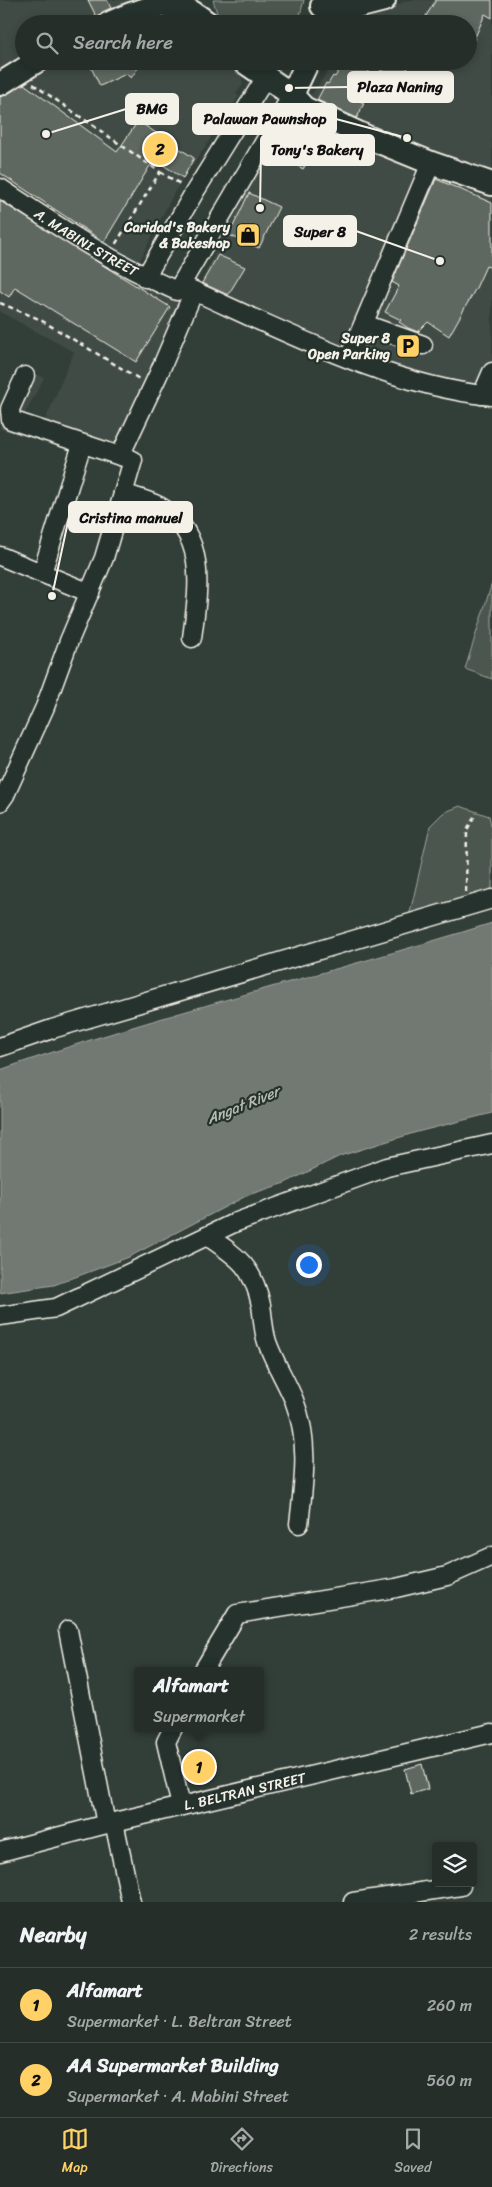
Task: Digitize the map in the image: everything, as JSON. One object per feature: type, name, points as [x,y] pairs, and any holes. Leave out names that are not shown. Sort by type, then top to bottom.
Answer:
[{"type":"main road","points":[[204,0],[208,15]]},
{"type":"main road","points":[[320,10],[353,8],[384,0]]},
{"type":"main road","points":[[128,15],[146,7],[172,2],[197,15]]},
{"type":"main road","points":[[172,2],[177,15]]},
{"type":"main road","points":[[9,79],[23,70]]},
{"type":"main road","points":[[256,70],[292,94],[304,108],[367,137],[431,163],[492,184]]},
{"type":"main road","points":[[292,94],[304,70]]},
{"type":"street","points":[[141,0],[172,2]]},
{"type":"street","points":[[145,278],[194,193],[266,77]]},
{"type":"street","points":[[120,456],[152,387],[184,289],[292,94]]},
{"type":"street","points":[[349,358],[431,163]]},
{"type":"street","name":"A. MABINI STREET","points":[[0,188],[65,232],[145,278],[184,289],[392,375],[443,390],[487,395]]},
{"type":"street","points":[[364,324],[423,345]]},
{"type":"street","points":[[487,395],[492,372]]},
{"type":"street","points":[[0,802],[5,795],[45,707],[104,558],[133,460],[12,420],[10,409],[25,376]]},
{"type":"street","points":[[42,573],[82,444]]},
{"type":"street","points":[[123,493],[159,506],[180,522],[197,557],[198,590],[192,638]]},
{"type":"street","points":[[0,556],[90,593]]},
{"type":"street","points":[[0,1047],[52,1029],[492,899]]},
{"type":"street","points":[[0,1316],[56,1308],[234,1223],[387,1167],[492,1144]]},
{"type":"street","points":[[207,1236],[244,1263],[254,1279],[267,1342],[295,1401],[304,1431],[306,1469],[299,1524]]},
{"type":"street","points":[[204,1667],[237,1614],[404,1586],[447,1576],[492,1556]]},
{"type":"street","points":[[68,1630],[110,1823],[131,1902]]},
{"type":"street","points":[[171,1732],[166,1742],[181,1806]]},
{"type":"street","name":"L. BELTRAN STREET","points":[[0,1852],[110,1823],[492,1733]]},
{"type":"street","points":[[353,1902],[454,1887]]},
{"type":"path","points":[[9,79],[194,193]]},
{"type":"path","points":[[108,256],[160,172]]},
{"type":"path","points":[[0,303],[40,319],[152,387]]},
{"type":"path","points":[[465,907],[467,830],[476,813]]},
{"type":"shaded area","points":[[0,0],[127,0],[130,3],[107,15],[15,15],[15,64],[0,73]]},
{"type":"shaded area","points":[[213,0],[304,0],[300,15],[218,15]]},
{"type":"shaded area","points":[[409,0],[492,0],[492,175],[468,168],[307,101],[329,70],[477,70],[477,15],[374,15]]},
{"type":"shaded area","points":[[37,70],[234,70],[241,75],[243,84],[236,94],[239,96],[175,191],[135,270],[0,181],[0,93]]},
{"type":"shaded area","points":[[290,106],[492,192],[492,255],[487,266],[492,268],[492,393],[381,367],[198,288]]},
{"type":"shaded area","points":[[0,196],[186,309],[122,463],[0,429],[0,412],[28,370],[44,378],[23,417],[43,425],[74,352],[0,312]]},
{"type":"shaded area","points":[[492,583],[492,679],[465,669]]},
{"type":"shaded area","points":[[460,806],[489,816],[492,829],[492,891],[409,917],[430,826],[443,813]]},
{"type":"water","name":"Angat River","points":[[492,923],[492,1113],[417,1132],[340,1156],[285,1183],[248,1195],[129,1257],[54,1285],[0,1293],[0,1070],[122,1030]]},
{"type":"building","points":[[88,0],[107,0],[111,8],[100,15],[96,15]]},
{"type":"building","points":[[436,0],[492,0],[492,18],[485,14],[477,33],[477,15],[427,15]]},
{"type":"building","points":[[92,70],[137,70],[131,78],[126,74],[100,86]]},
{"type":"building","points":[[339,70],[370,70],[352,97],[364,103],[357,118],[317,100],[326,83],[328,84],[333,76],[335,77]]},
{"type":"building","points":[[381,70],[406,70],[399,82]]},
{"type":"building","points":[[24,84],[117,152],[138,121],[194,158],[183,178],[154,159],[104,242],[0,173],[0,97]]},
{"type":"building","points":[[289,126],[318,143],[303,169],[274,152]]},
{"type":"building","points":[[436,179],[492,203],[492,268],[486,266],[449,336],[428,322],[418,332],[408,328],[399,322],[401,320],[385,312],[399,286],[392,282]]},
{"type":"building","points":[[249,193],[279,207],[259,248],[229,235]]},
{"type":"building","points":[[0,201],[170,307],[136,362],[15,287],[9,297],[0,291]]},
{"type":"building","points":[[218,255],[245,267],[228,295],[202,283]]},
{"type":"building","points":[[422,1764],[428,1789],[411,1794],[405,1769]]},
{"type":"place","name":"Plaza Naning","points":[[289,88]]},
{"type":"place","name":"BMG","points":[[46,134]]},
{"type":"place","name":"Palawan Pawnshop","points":[[407,138]]},
{"type":"place","name":"AA Supermarket Building","points":[[160,149]]},
{"type":"place","name":"Tony's Bakery","points":[[260,208]]},
{"type":"place","name":"Caridad's Bakery & Bakeshop","points":[[248,235]]},
{"type":"place","name":"Super 8","points":[[440,261]]},
{"type":"place","name":"Super 8 Open Parking","points":[[408,346]]},
{"type":"place","name":"Cristina manuel","points":[[52,596]]},
{"type":"place","name":"Alfamart","points":[[199,1767]]}]
